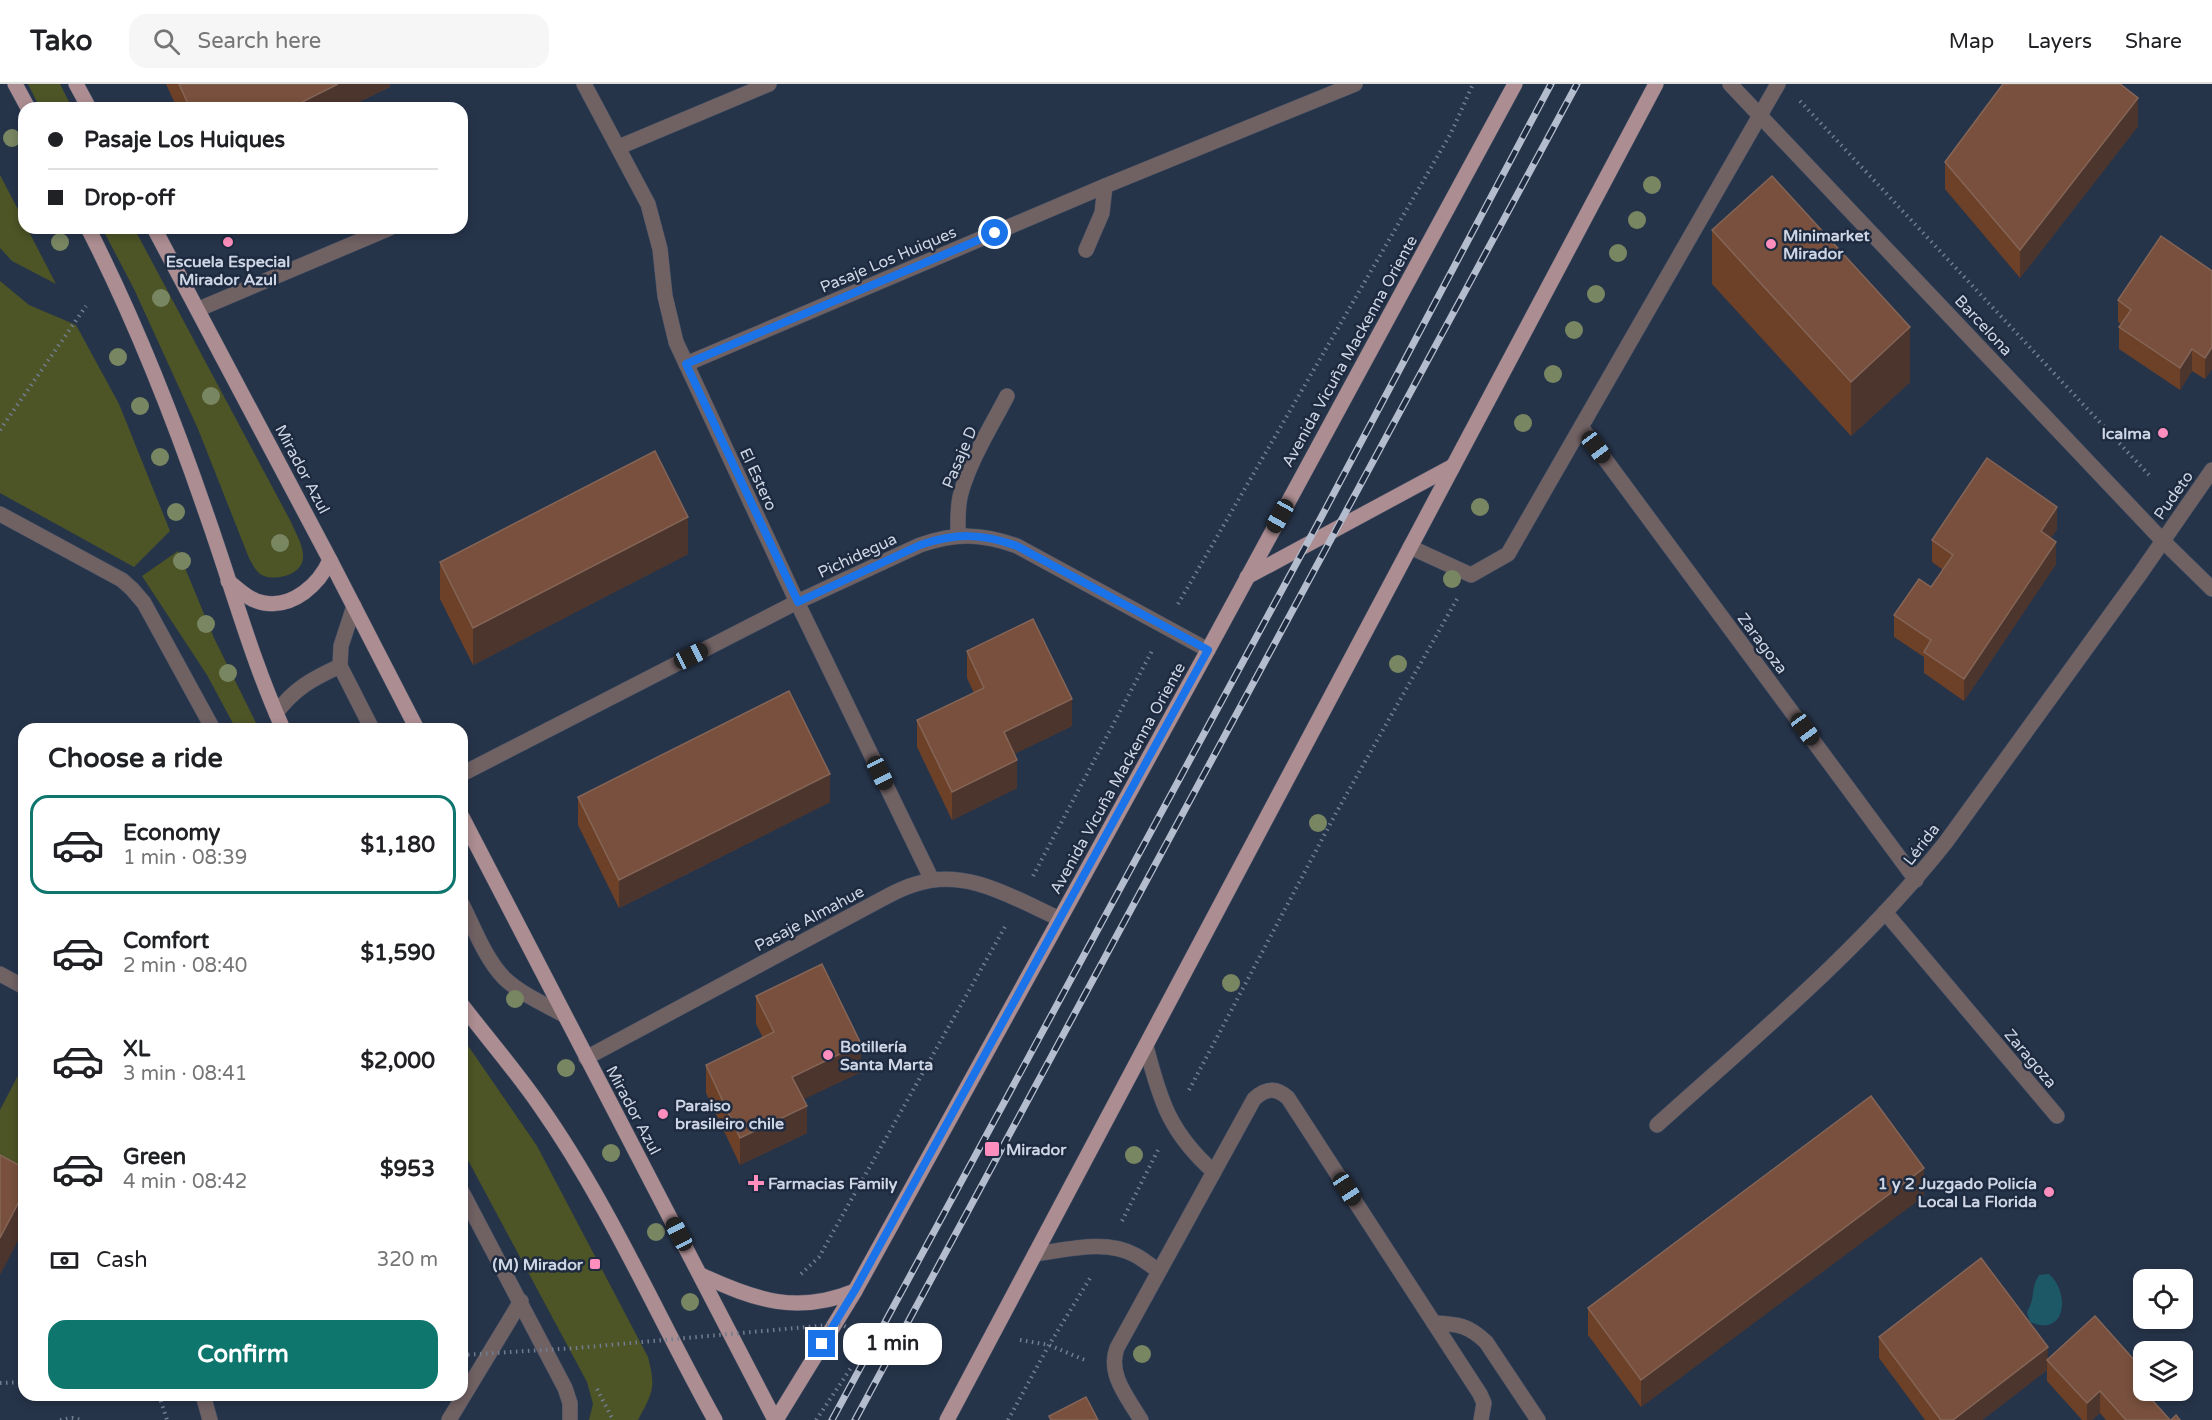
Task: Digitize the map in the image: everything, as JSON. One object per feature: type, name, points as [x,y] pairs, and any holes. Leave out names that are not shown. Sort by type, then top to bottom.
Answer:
[{"type":"main road","points":[[15,84],[25,102]]},
{"type":"main road","points":[[76,84],[86,102]]},
{"type":"main road","points":[[947,1420],[1656,84]]},
{"type":"main road","name":"Avenida Vicuña Mackenna Oriente","points":[[775,1420],[855,1290],[1060,919],[1208,650],[1512,85]]},
{"type":"main road","points":[[91,234],[150,365],[205,510],[256,662],[281,723]]},
{"type":"main road","name":"Mirador Azul","points":[[157,234],[199,309],[414,723]]},
{"type":"main road","points":[[1247,578],[1453,466]]},
{"type":"main road","points":[[228,581],[250,598],[263,603],[277,603],[301,595],[313,586],[330,560]]},
{"type":"main road","name":"Mirador Azul","points":[[468,829],[775,1420]]},
{"type":"main road","points":[[468,1013],[540,1106],[571,1154],[637,1272],[715,1420]]},
{"type":"main road","points":[[701,1275],[749,1296],[793,1304],[835,1299],[855,1290]]},
{"type":"street","name":"El Estero","points":[[584,84],[639,184],[652,214],[660,249],[669,319],[676,342],[932,880]]},
{"type":"street","points":[[618,147],[769,84]]},
{"type":"street","name":"Pasaje Los Huiques","points":[[686,364],[1105,186],[1355,84]]},
{"type":"street","name":"Barcelona","points":[[1730,84],[2212,589]]},
{"type":"street","points":[[1410,548],[1471,574],[1508,554],[1778,84]]},
{"type":"street","points":[[1086,250],[1102,213],[1105,186]]},
{"type":"street","points":[[199,309],[376,234]]},
{"type":"street","name":"Pasaje D","points":[[958,535],[958,514],[966,479],[1007,396]]},
{"type":"street","name":"Zaragoza","points":[[1582,428],[1916,880]]},
{"type":"street","name":"Pudeto","points":[[2163,540],[2212,470]]},
{"type":"street","points":[[0,514],[122,580],[132,589],[144,603],[210,723]]},
{"type":"street","name":"Pichidegua","points":[[468,771],[798,602],[920,545],[958,535],[998,539],[1017,546],[1208,650]]},
{"type":"street","name":"Lérida","points":[[1657,1125],[1825,974],[1916,880],[1946,842],[2163,540]]},
{"type":"street","points":[[354,606],[342,646],[340,666],[369,723]]},
{"type":"street","points":[[276,713],[289,696],[306,682],[340,666]]},
{"type":"street","name":"Pasaje Almahue","points":[[586,1058],[916,883],[932,880],[970,881],[1060,919]]},
{"type":"street","name":"Zaragoza","points":[[1885,912],[2057,1116]]},
{"type":"street","points":[[468,915],[494,965],[503,976],[524,993],[564,1015]]},
{"type":"street","points":[[0,974],[18,984]]},
{"type":"street","points":[[1146,1046],[1156,1085],[1172,1124],[1197,1158],[1214,1172]]},
{"type":"street","points":[[1142,1420],[1120,1387],[1114,1362],[1118,1348],[1254,1099],[1262,1092],[1272,1089],[1281,1091],[1288,1098],[1480,1394],[1484,1403],[1481,1420]]},
{"type":"street","points":[[468,1203],[565,1388],[570,1403],[570,1420]]},
{"type":"street","points":[[1035,1254],[1087,1247],[1109,1248],[1135,1255],[1159,1271]]},
{"type":"street","points":[[468,1387],[521,1301]]},
{"type":"street","points":[[1434,1323],[1458,1324],[1478,1334],[1486,1342],[1538,1420]]},
{"type":"street","points":[[205,1401],[210,1420]]},
{"type":"street","points":[[448,1420],[460,1401]]},
{"type":"path","points":[[744,1361],[767,1327],[772,1301],[819,1257],[1020,901],[1165,627],[1451,133],[1473,84]]},
{"type":"path","points":[[1800,101],[2150,475]]},
{"type":"path","points":[[0,430],[86,306]]},
{"type":"path","points":[[1008,1420],[1049,1345],[1109,1248],[1336,813],[1471,574]]},
{"type":"path","points":[[468,1355],[576,1348],[840,1324],[859,1333]]},
{"type":"path","points":[[993,1335],[1049,1345],[1116,1374]]},
{"type":"path","points":[[816,1420],[850,1368]]},
{"type":"path","points":[[0,1383],[18,1382]]},
{"type":"path","points":[[161,1401],[167,1420]]},
{"type":"path","points":[[60,1420],[72,1418],[82,1420]]},
{"type":"shaded area","points":[[28,84],[60,84],[69,102],[37,102]]},
{"type":"shaded area","points":[[0,175],[18,210],[18,234],[30,234],[56,284],[12,261],[0,248]]},
{"type":"shaded area","points":[[105,234],[137,234],[291,522],[303,553],[302,564],[294,572],[276,578],[264,576],[259,573],[249,558],[198,429],[134,289]]},
{"type":"shaded area","points":[[0,281],[29,305],[76,325],[119,404],[170,531],[134,567],[0,493]]},
{"type":"shaded area","points":[[178,551],[214,638],[256,723],[233,723],[207,675],[142,576]]},
{"type":"shaded area","points":[[468,1046],[537,1146],[648,1357],[652,1390],[638,1420],[589,1420],[593,1404],[587,1382],[468,1160]]},
{"type":"shaded area","points":[[18,1076],[18,1166],[0,1156],[0,1110]]},
{"type":"shaded area","points":[[2049,1274],[2056,1282],[2062,1301],[2058,1319],[2052,1324],[2042,1325],[2030,1322],[2027,1312],[2035,1285],[2039,1275]]},
{"type":"building","points":[[179,84],[338,84],[302,102],[187,102]]},
{"type":"building","points":[[2003,84],[2120,84],[2138,98],[2020,250],[1945,162]]},
{"type":"building","points":[[1772,176],[1910,327],[1851,382],[1712,230]]},
{"type":"building","points":[[2161,236],[2212,271],[2212,347],[2205,358],[2192,349],[2180,368],[2119,327],[2131,310],[2118,300]]},
{"type":"building","points":[[655,451],[688,517],[473,628],[440,562]]},
{"type":"building","points":[[1987,458],[2057,507],[2041,531],[2056,542],[1964,679],[1924,652],[1931,640],[1894,615],[1919,579],[1931,587],[1953,555],[1932,540]]},
{"type":"building","points":[[1033,619],[1072,699],[1004,732],[1017,760],[952,792],[917,720],[984,688],[967,651]]},
{"type":"building","points":[[789,691],[830,774],[619,880],[578,797]]},
{"type":"building","points":[[822,964],[861,1044],[792,1077],[807,1106],[740,1138],[706,1065],[774,1032],[756,996]]},
{"type":"building","points":[[1871,1096],[1924,1168],[1641,1380],[1588,1308]]},
{"type":"building","points":[[0,1155],[18,1165],[18,1204],[0,1238]]},
{"type":"building","points":[[1981,1258],[2048,1347],[1953,1420],[1941,1420],[1879,1337]]},
{"type":"building","points":[[2095,1316],[2133,1359],[2133,1401],[2153,1401],[2170,1420],[2126,1420],[2100,1391],[2087,1403],[2047,1360]]},
{"type":"building","points":[[1086,1397],[1098,1420],[1051,1420],[1049,1416]]},
{"type":"railway","points":[[832,1420],[1316,527],[1551,84]]},
{"type":"railway","points":[[855,1420],[1577,84]]},
{"type":"place","name":"Escuela Especial Mirador Azul","points":[[228,242]]},
{"type":"place","name":"Minimarket Mirador","points":[[1771,244]]},
{"type":"place","name":"Icalma","points":[[2163,433]]},
{"type":"place","name":"Botillería Santa Marta","points":[[828,1055]]},
{"type":"place","name":"Paraiso brasileiro chile","points":[[663,1114]]},
{"type":"place","name":"Mirador","points":[[992,1149]]},
{"type":"place","name":"Farmacias Family","points":[[756,1183]]},
{"type":"place","name":"1 y 2 Juzgado Policía Local La Florida","points":[[2049,1192]]},
{"type":"place","name":"(M) Mirador","points":[[595,1264]]},
{"type":"route","points":[[822,1344],[855,1290],[1208,650],[1017,546],[998,539],[978,536],[958,535],[920,545],[798,602],[686,364],[995,233]]}]
